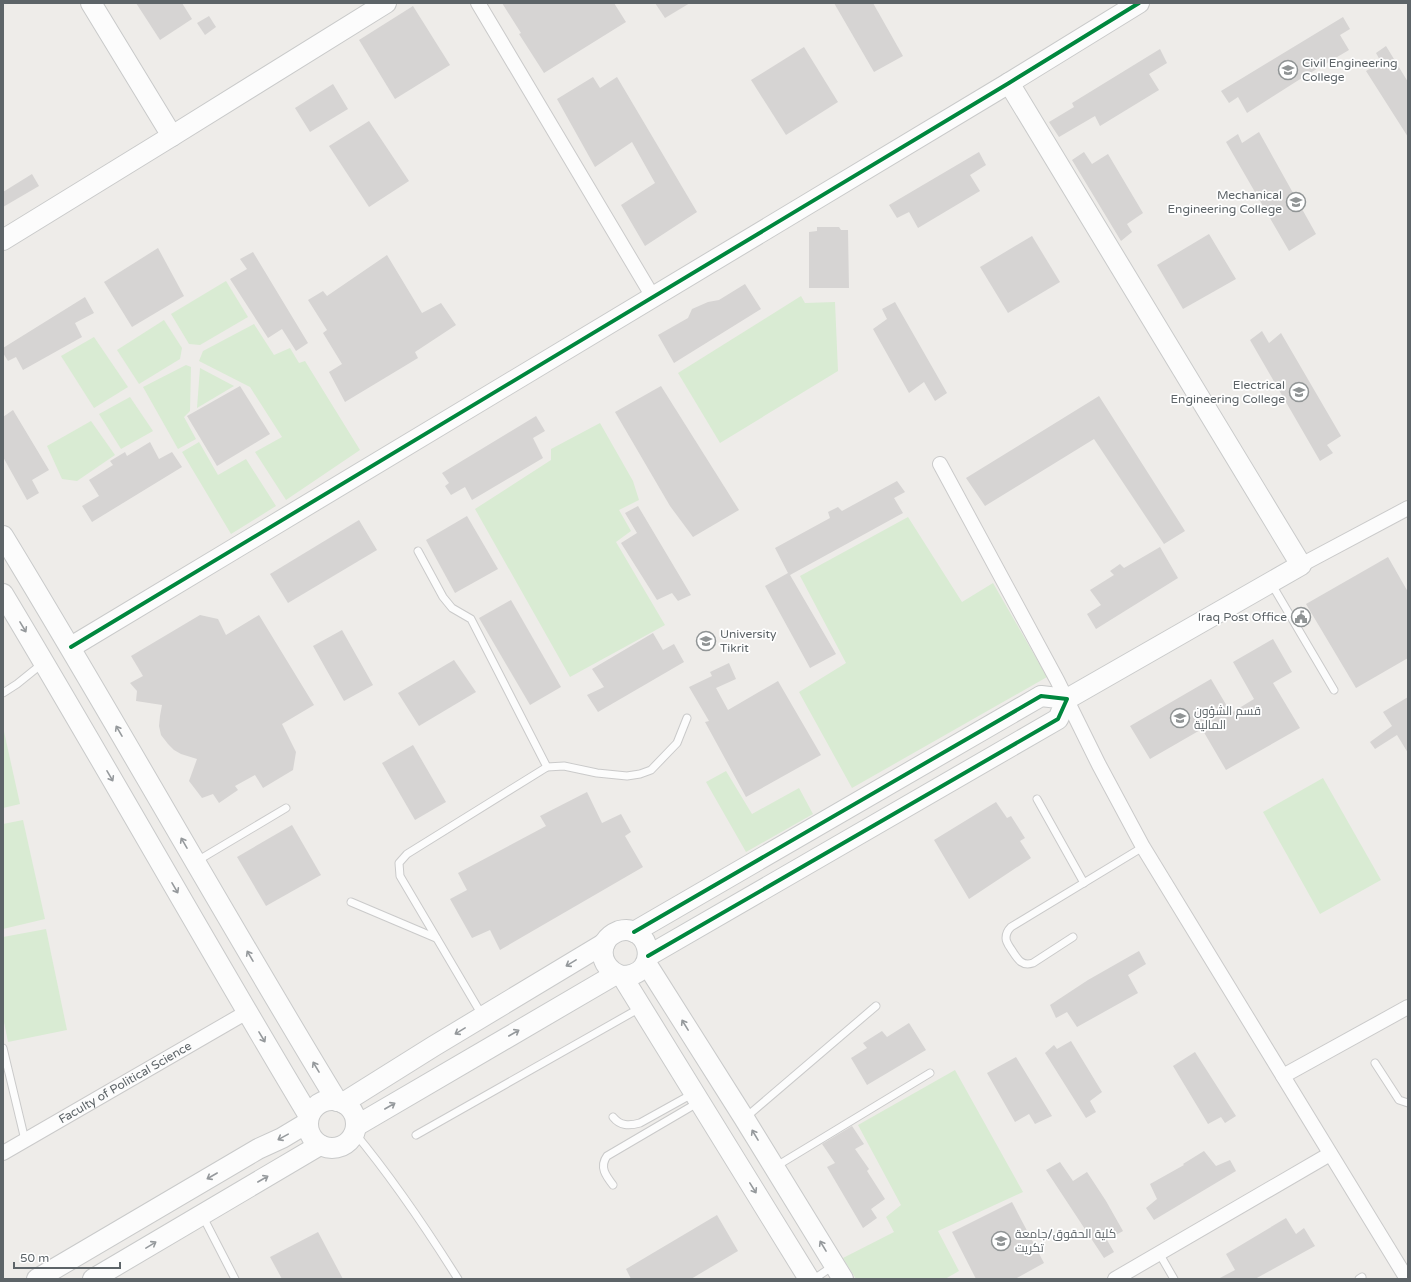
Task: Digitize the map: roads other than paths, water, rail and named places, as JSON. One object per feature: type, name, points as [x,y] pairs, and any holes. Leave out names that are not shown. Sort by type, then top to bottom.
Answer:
[{"type":"street","points":[[91,3],[172,136]]},
{"type":"street","points":[[3,240],[386,3]]},
{"type":"street","points":[[478,3],[653,297]]},
{"type":"street","points":[[71,647],[1009,83],[1139,3]]},
{"type":"street","points":[[1009,83],[1301,565]]},
{"type":"street","points":[[940,464],[1067,699],[1099,765],[1144,847],[1407,1279]]},
{"type":"street","points":[[647,960],[1058,719],[1067,699],[1301,565],[1408,508]]},
{"type":"street","points":[[3,536],[71,647],[262,977],[340,1102]]},
{"type":"street","points":[[3,594],[44,662],[308,1119]]},
{"type":"street","points":[[634,932],[1041,696],[1067,699]]},
{"type":"street","points":[[355,1129],[353,1112],[349,1107],[340,1102],[330,1100],[323,1102],[312,1110],[308,1119],[308,1129],[315,1141],[327,1148],[340,1147],[346,1143],[355,1129],[619,975],[630,976],[636,973],[642,969],[647,960],[648,949],[646,942],[641,936],[629,930],[622,930],[609,937],[605,943],[603,952],[604,961],[608,968],[619,975],[642,1007],[809,1279]]},
{"type":"street","points":[[340,1102],[605,943]]},
{"type":"street","points":[[647,960],[839,1272]]},
{"type":"street","points":[[1284,1076],[1408,1007]]},
{"type":"street","name":"Faculty of Political Science","points":[[3,1153],[247,1012]]},
{"type":"street","points":[[37,1279],[258,1149],[282,1138],[308,1119]]},
{"type":"street","points":[[93,1279],[320,1145]]},
{"type":"street","points":[[1115,1279],[1330,1154]]},
{"type":"lane","points":[[418,551],[443,597],[452,608],[471,619],[547,767]]},
{"type":"lane","points":[[1271,582],[1334,690]]},
{"type":"lane","points":[[3,693],[17,684],[44,662]]},
{"type":"lane","points":[[483,1017],[400,876],[399,863],[407,854],[547,767],[564,766],[597,773],[627,776],[651,770],[677,743],[687,718]]},
{"type":"lane","points":[[1037,799],[1084,883]]},
{"type":"lane","points":[[195,862],[286,808]]},
{"type":"lane","points":[[1073,937],[1033,963],[1027,964],[1018,960],[1006,941],[1008,930],[1012,927],[1144,847]]},
{"type":"lane","points":[[351,902],[436,938]]},
{"type":"lane","points":[[744,1118],[876,1006]]},
{"type":"lane","points":[[416,1135],[642,1007]]},
{"type":"lane","points":[[3,1048],[25,1140]]},
{"type":"lane","points":[[1375,1063],[1399,1100],[1408,1103]]},
{"type":"lane","points":[[774,1167],[930,1073]]},
{"type":"lane","points":[[613,1117],[624,1125],[640,1123],[697,1097]]},
{"type":"lane","points":[[613,1185],[603,1170],[607,1156],[697,1097]]},
{"type":"lane","points":[[355,1129],[429,1234],[458,1279]]},
{"type":"lane","points":[[202,1215],[235,1279]]},
{"type":"lane","points":[[1159,1253],[1174,1279]]},
{"type":"lane","points":[[814,1279],[839,1272]]},
{"type":"place","name":"Civil Engineering College","points":[[1288,70]]},
{"type":"place","name":"Mechanical Engineering College","points":[[1296,202]]},
{"type":"place","name":"Electrical Engineering College","points":[[1299,392]]},
{"type":"place","name":"Iraq Post Office","points":[[1301,617]]},
{"type":"place","name":"University Tikrit","points":[[706,641]]},
{"type":"place","name":"قسم الشؤون المالية","points":[[1180,718]]},
{"type":"place","name":"كلية الحقوق/جامعة تكريت","points":[[1001,1241]]}]
